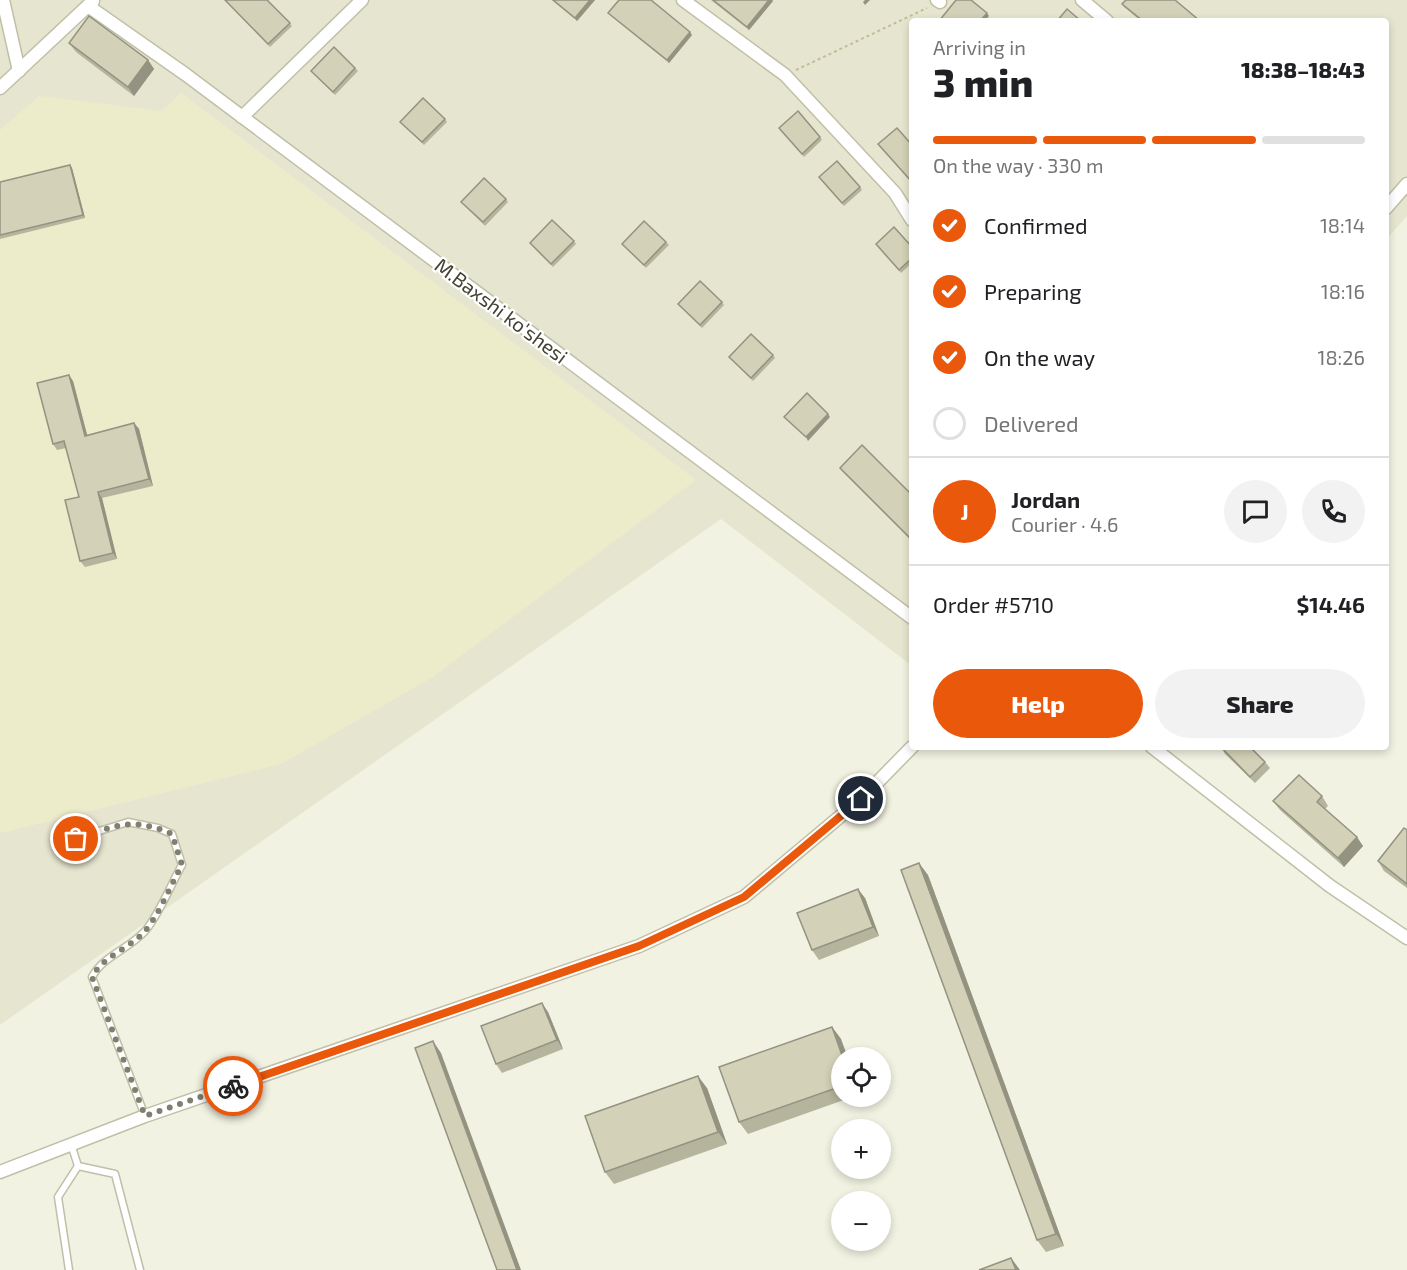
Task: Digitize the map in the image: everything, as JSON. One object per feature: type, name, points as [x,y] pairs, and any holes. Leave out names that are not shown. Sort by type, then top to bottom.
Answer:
[{"type":"street","points":[[3,0],[19,71]]},
{"type":"street","points":[[242,117],[362,0]]},
{"type":"street","points":[[683,0],[785,75],[895,193],[909,215]]},
{"type":"street","points":[[1082,0],[1103,18]]},
{"type":"street","points":[[0,88],[91,3]]},
{"type":"street","name":"M.Baxshi ko'shesi","points":[[91,3],[909,616]]},
{"type":"street","points":[[1389,205],[1407,184]]},
{"type":"street","points":[[0,1172],[145,1116],[639,946],[744,897],[861,799],[909,750]]},
{"type":"street","points":[[1156,750],[1330,886],[1407,938]]},
{"type":"lane","points":[[58,844],[128,822],[158,828],[172,834],[180,853],[182,865],[146,930],[118,953],[98,965],[92,977],[145,1116]]},
{"type":"lane","points":[[71,1144],[78,1166]]},
{"type":"lane","points":[[69,1270],[58,1197],[78,1166]]},
{"type":"lane","points":[[78,1166],[115,1174],[140,1270]]},
{"type":"path","points":[[785,75],[939,1]]},
{"type":"shaded area","points":[[0,0],[1407,0],[1407,216],[1389,237],[1389,18],[909,18],[909,664],[721,519],[0,1025]]},
{"type":"shaded area","points":[[181,93],[696,480],[433,677],[281,764],[0,833],[0,130],[39,96],[162,111]]},
{"type":"building","points":[[225,0],[267,0],[290,23],[268,44]]},
{"type":"building","points":[[553,0],[590,0],[575,18]]},
{"type":"building","points":[[619,0],[651,0],[690,32],[667,60],[608,13]]},
{"type":"building","points":[[713,0],[769,0],[747,27]]},
{"type":"building","points":[[956,0],[971,0],[987,13],[983,18],[941,18]]},
{"type":"building","points":[[1126,0],[1175,0],[1196,18],[1139,18],[1122,4]]},
{"type":"building","points":[[1067,9],[1078,18],[1060,18]]},
{"type":"building","points":[[89,16],[148,60],[128,87],[69,43]]},
{"type":"building","points":[[334,47],[355,68],[333,92],[311,71]]},
{"type":"building","points":[[423,98],[445,119],[422,142],[400,122]]},
{"type":"building","points":[[798,111],[820,137],[802,154],[779,128]]},
{"type":"building","points":[[897,128],[909,142],[909,179],[878,144]]},
{"type":"building","points":[[837,161],[860,187],[842,203],[819,177]]},
{"type":"building","points":[[70,165],[83,215],[0,235],[0,182]]},
{"type":"building","points":[[484,178],[506,199],[483,222],[461,202]]},
{"type":"building","points":[[552,220],[574,241],[551,264],[530,243]]},
{"type":"building","points":[[644,221],[666,242],[644,265],[622,244]]},
{"type":"building","points":[[894,227],[909,244],[909,261],[899,270],[876,244]]},
{"type":"building","points":[[700,281],[722,302],[700,325],[678,304]]},
{"type":"building","points":[[751,334],[773,355],[751,378],[729,357]]},
{"type":"building","points":[[69,375],[85,436],[134,423],[149,479],[98,492],[113,553],[80,561],[65,500],[79,497],[64,441],[53,444],[37,383]]},
{"type":"building","points":[[807,393],[828,414],[806,437],[784,417]]},
{"type":"building","points":[[862,445],[909,492],[909,537],[840,468]]},
{"type":"building","points":[[1224,750],[1253,750],[1265,762],[1250,777]]},
{"type":"building","points":[[1299,775],[1322,796],[1317,802],[1357,837],[1338,858],[1273,801]]},
{"type":"building","points":[[1404,828],[1407,830],[1407,884],[1378,861]]},
{"type":"building","points":[[919,863],[1056,1234],[1037,1240],[901,870]]},
{"type":"building","points":[[858,889],[873,927],[812,950],[797,913]]},
{"type":"building","points":[[542,1003],[557,1040],[496,1064],[481,1026]]},
{"type":"building","points":[[832,1027],[839,1047],[831,1047],[831,1090],[739,1122],[719,1067]]},
{"type":"building","points":[[433,1041],[517,1270],[497,1270],[415,1048]]},
{"type":"building","points":[[698,1076],[718,1132],[605,1172],[585,1116]]},
{"type":"building","points":[[1011,1258],[1016,1270],[979,1270]]},
{"type":"way so far","points":[[76,839],[128,822],[158,828],[172,834],[180,853],[182,865],[146,930],[118,953],[98,965],[92,977],[145,1116],[233,1086]]},
{"type":"route","points":[[233,1086],[639,946],[744,897],[861,799]]}]
